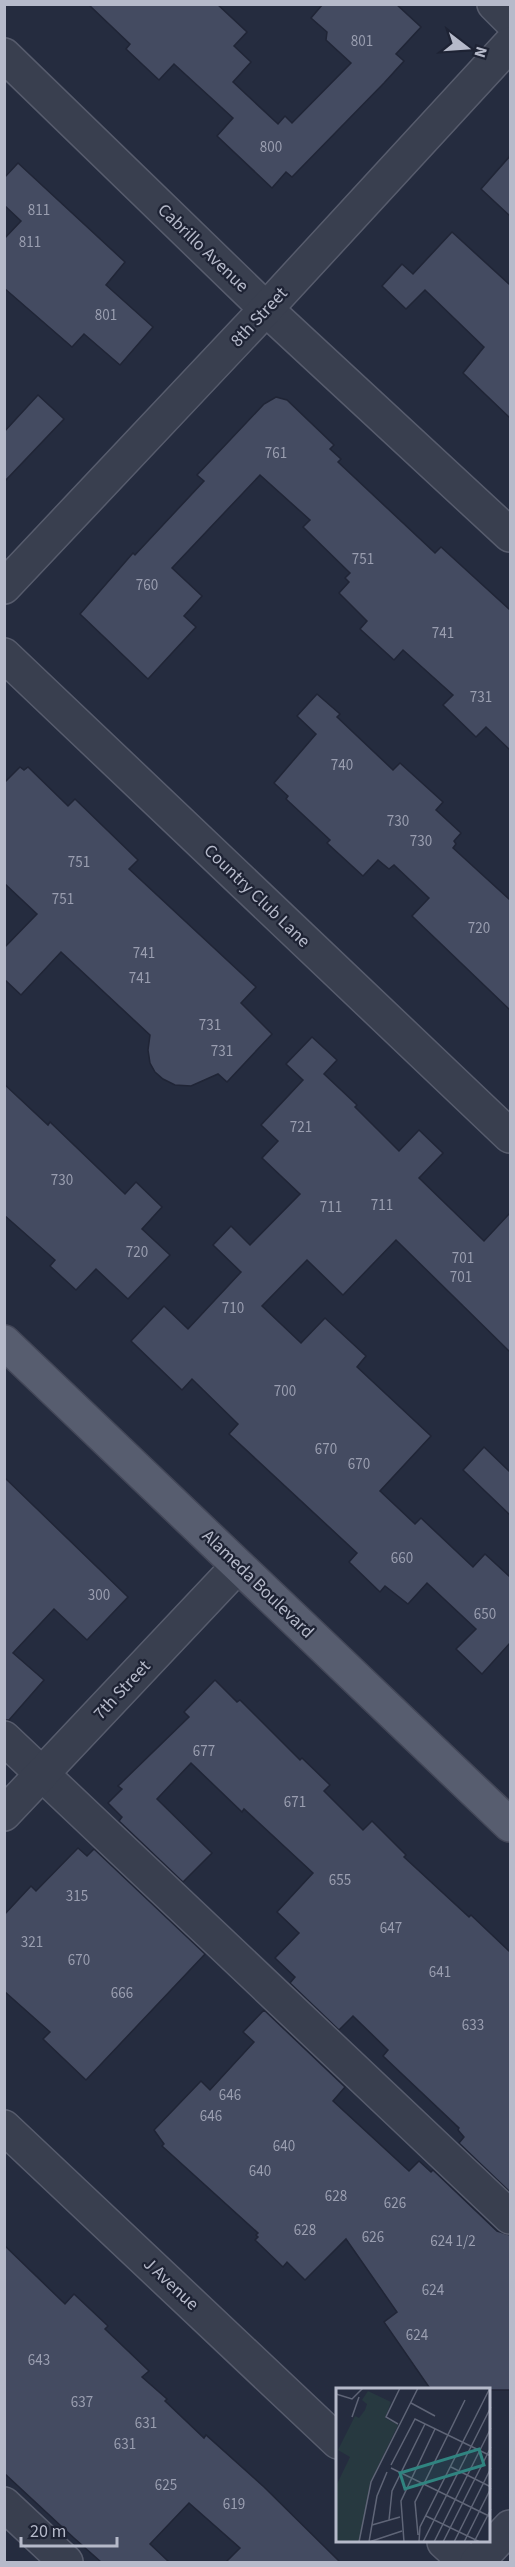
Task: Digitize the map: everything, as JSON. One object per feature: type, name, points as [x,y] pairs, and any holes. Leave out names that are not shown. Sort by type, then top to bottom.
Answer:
[{"type":"main road","name":"Alameda Boulevard","points":[[4,1342],[510,1826]]},
{"type":"street","points":[[494,4],[510,20]]},
{"type":"street","name":"8th Street","points":[[4,587],[266,309],[510,44]]},
{"type":"street","name":"Cabrillo Avenue","points":[[4,55],[266,309],[510,535]]},
{"type":"street","name":"Country Club Lane","points":[[4,656],[510,1136]]},
{"type":"street","name":"7th Street","points":[[4,1814],[238,1566]]},
{"type":"street","points":[[4,1738],[510,2217]]},
{"type":"street","name":"J Avenue","points":[[4,2127],[336,2440]]},
{"type":"street","points":[[4,2504],[66,2562]]},
{"type":"street","points":[[477,2562],[510,2528]]},
{"type":"street","points":[[446,2543],[466,2562]]},
{"type":"building","points":[[88,4],[217,4],[247,32],[234,46],[251,62],[233,82],[278,124],[285,116],[292,123],[351,63],[326,40],[327,32],[311,18],[323,4],[396,4],[421,27],[396,54],[404,61],[384,83],[292,177],[286,172],[272,188],[217,136],[233,118],[174,64],[159,80],[126,49],[130,44]]},
{"type":"building","points":[[510,156],[510,216],[481,189]]},
{"type":"building","points":[[18,163],[125,262],[106,285],[153,327],[120,365],[84,334],[72,347],[4,288],[4,239],[21,221],[4,205],[4,178]]},
{"type":"building","points":[[452,232],[510,285],[510,418],[463,373],[484,347],[425,290],[406,309],[382,286],[402,264],[413,274]]},
{"type":"building","points":[[38,395],[64,419],[4,482],[4,432]]},
{"type":"building","points":[[276,397],[287,400],[334,445],[330,449],[341,459],[338,462],[435,553],[441,547],[510,610],[510,750],[486,727],[476,737],[443,705],[453,695],[403,650],[394,660],[360,629],[367,621],[339,593],[349,582],[345,578],[350,573],[303,527],[310,520],[260,475],[172,568],[202,596],[184,616],[196,627],[148,679],[80,614],[133,553],[135,555],[204,481],[197,475],[264,404]]},
{"type":"building","points":[[317,694],[340,714],[337,717],[393,770],[400,763],[443,802],[436,810],[461,833],[454,841],[456,844],[453,848],[510,900],[510,1010],[412,916],[429,898],[394,865],[389,869],[378,860],[363,876],[327,843],[330,840],[286,799],[288,796],[274,783],[316,734],[297,716]]},
{"type":"building","points":[[20,767],[24,770],[28,767],[68,806],[75,799],[138,860],[129,869],[256,987],[241,1003],[272,1034],[227,1082],[218,1074],[191,1086],[175,1085],[163,1079],[150,1063],[148,1050],[150,1035],[61,952],[21,995],[4,979],[4,948],[37,914],[4,883],[4,783]]},
{"type":"building","points":[[312,1037],[337,1060],[324,1074],[357,1105],[355,1107],[399,1151],[419,1130],[443,1153],[419,1178],[484,1241],[510,1213],[510,1352],[396,1240],[343,1295],[307,1260],[262,1306],[301,1343],[325,1318],[366,1356],[357,1367],[431,1436],[380,1491],[415,1524],[421,1518],[473,1567],[485,1554],[510,1577],[510,1643],[482,1674],[456,1649],[476,1629],[427,1583],[408,1604],[385,1586],[380,1592],[349,1562],[357,1553],[229,1434],[238,1424],[192,1379],[182,1390],[131,1341],[164,1306],[188,1329],[241,1272],[213,1245],[231,1226],[250,1245],[300,1194],[262,1158],[278,1141],[261,1125],[303,1080],[286,1064]]},
{"type":"building","points":[[4,1084],[48,1125],[50,1122],[125,1194],[136,1182],[162,1207],[142,1229],[170,1255],[128,1299],[96,1269],[76,1290],[50,1266],[55,1260],[4,1215]]},
{"type":"building","points":[[484,1447],[510,1472],[510,1515],[463,1470]]},
{"type":"building","points":[[4,1477],[128,1597],[87,1640],[54,1609],[13,1653],[44,1680],[9,1720],[4,1720]]},
{"type":"building","points":[[215,1680],[237,1702],[240,1700],[300,1760],[302,1758],[330,1785],[324,1791],[363,1830],[372,1821],[406,1855],[404,1857],[510,1952],[510,2192],[459,2143],[464,2137],[458,2130],[459,2128],[383,2056],[388,2050],[353,2016],[339,2030],[290,1983],[295,1977],[275,1958],[299,1933],[277,1912],[313,1873],[244,1809],[242,1812],[191,1763],[157,1799],[212,1853],[183,1882],[119,1821],[122,1817],[108,1803],[122,1789],[118,1786],[189,1717],[184,1712]]},
{"type":"building","points":[[78,1848],[87,1856],[94,1849],[205,1954],[86,2080],[43,2039],[50,2032],[4,1991],[4,1915],[31,1886],[36,1891]]},
{"type":"building","points":[[264,2010],[345,2087],[333,2101],[409,2171],[419,2161],[431,2172],[433,2170],[497,2231],[510,2235],[510,2390],[430,2388],[384,2322],[397,2312],[346,2239],[305,2280],[287,2262],[283,2267],[255,2240],[258,2233],[162,2146],[164,2144],[154,2130],[201,2081],[210,2090],[254,2042],[243,2032]]},
{"type":"building","points":[[4,2245],[65,2304],[74,2294],[108,2326],[105,2329],[149,2371],[142,2377],[167,2399],[165,2401],[204,2438],[206,2435],[264,2487],[340,2562],[226,2562],[240,2548],[189,2503],[150,2544],[169,2562],[101,2562],[4,2473]]}]
